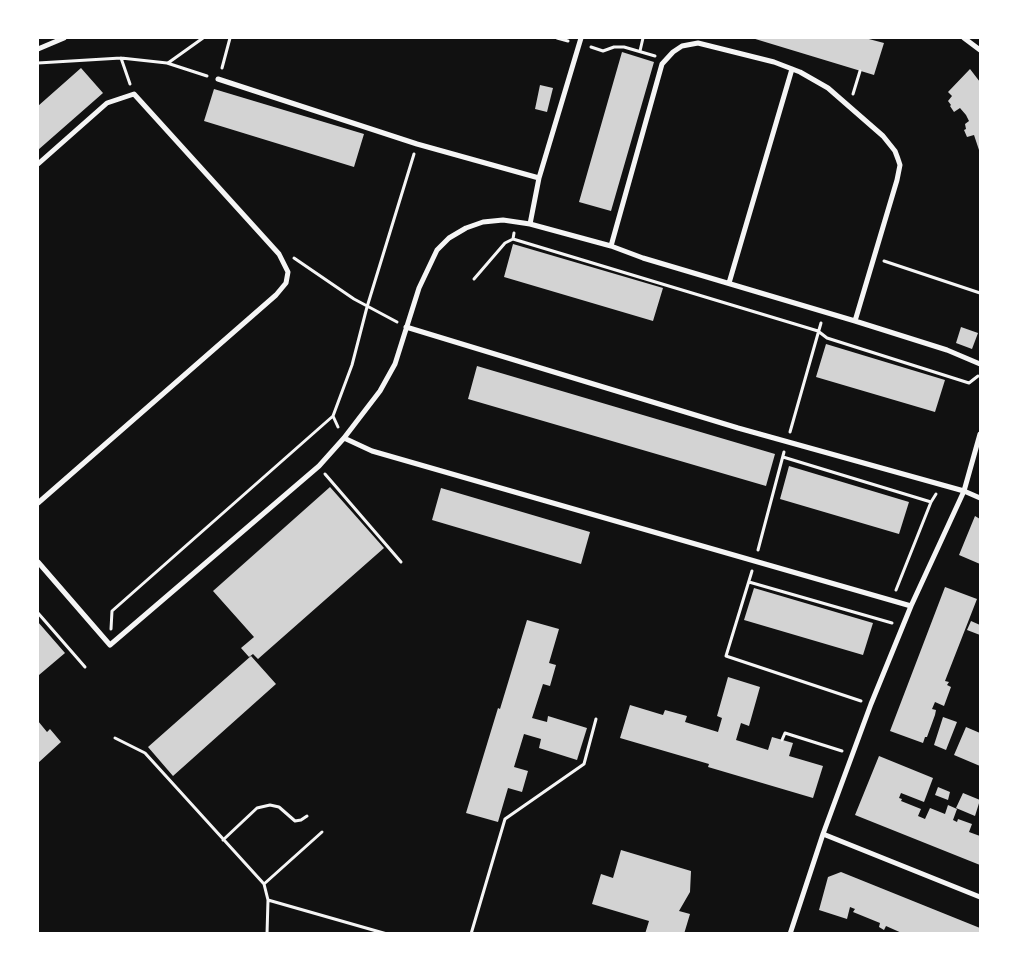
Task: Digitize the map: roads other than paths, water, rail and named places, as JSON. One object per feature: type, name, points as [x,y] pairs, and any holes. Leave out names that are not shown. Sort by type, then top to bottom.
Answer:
[{"type":"street","points":[[38,49],[64,38]]},
{"type":"street","points":[[530,224],[539,178],[581,38]]},
{"type":"street","points":[[964,38],[980,50]]},
{"type":"street","points":[[611,246],[662,64],[673,52],[682,46],[698,43],[774,62],[792,69],[828,88],[891,144],[900,165],[855,321]]},
{"type":"street","points":[[729,283],[792,69]]},
{"type":"street","points":[[218,79],[417,144],[539,178]]},
{"type":"street","points":[[38,164],[108,102],[134,94],[279,254],[288,272],[286,283],[276,295],[38,503]]},
{"type":"street","points":[[38,562],[110,645],[319,466],[344,438],[364,413],[396,364],[406,327],[425,273],[437,250],[449,238],[466,228],[483,222],[503,220],[530,224],[611,246],[642,258],[947,350],[980,364]]},
{"type":"street","points":[[406,327],[788,442],[964,491],[980,498]]},
{"type":"street","points":[[790,934],[823,834],[871,704],[911,606],[964,491],[980,434]]},
{"type":"street","points":[[344,438],[372,450],[911,606]]},
{"type":"street","points":[[823,834],[980,897]]}]
